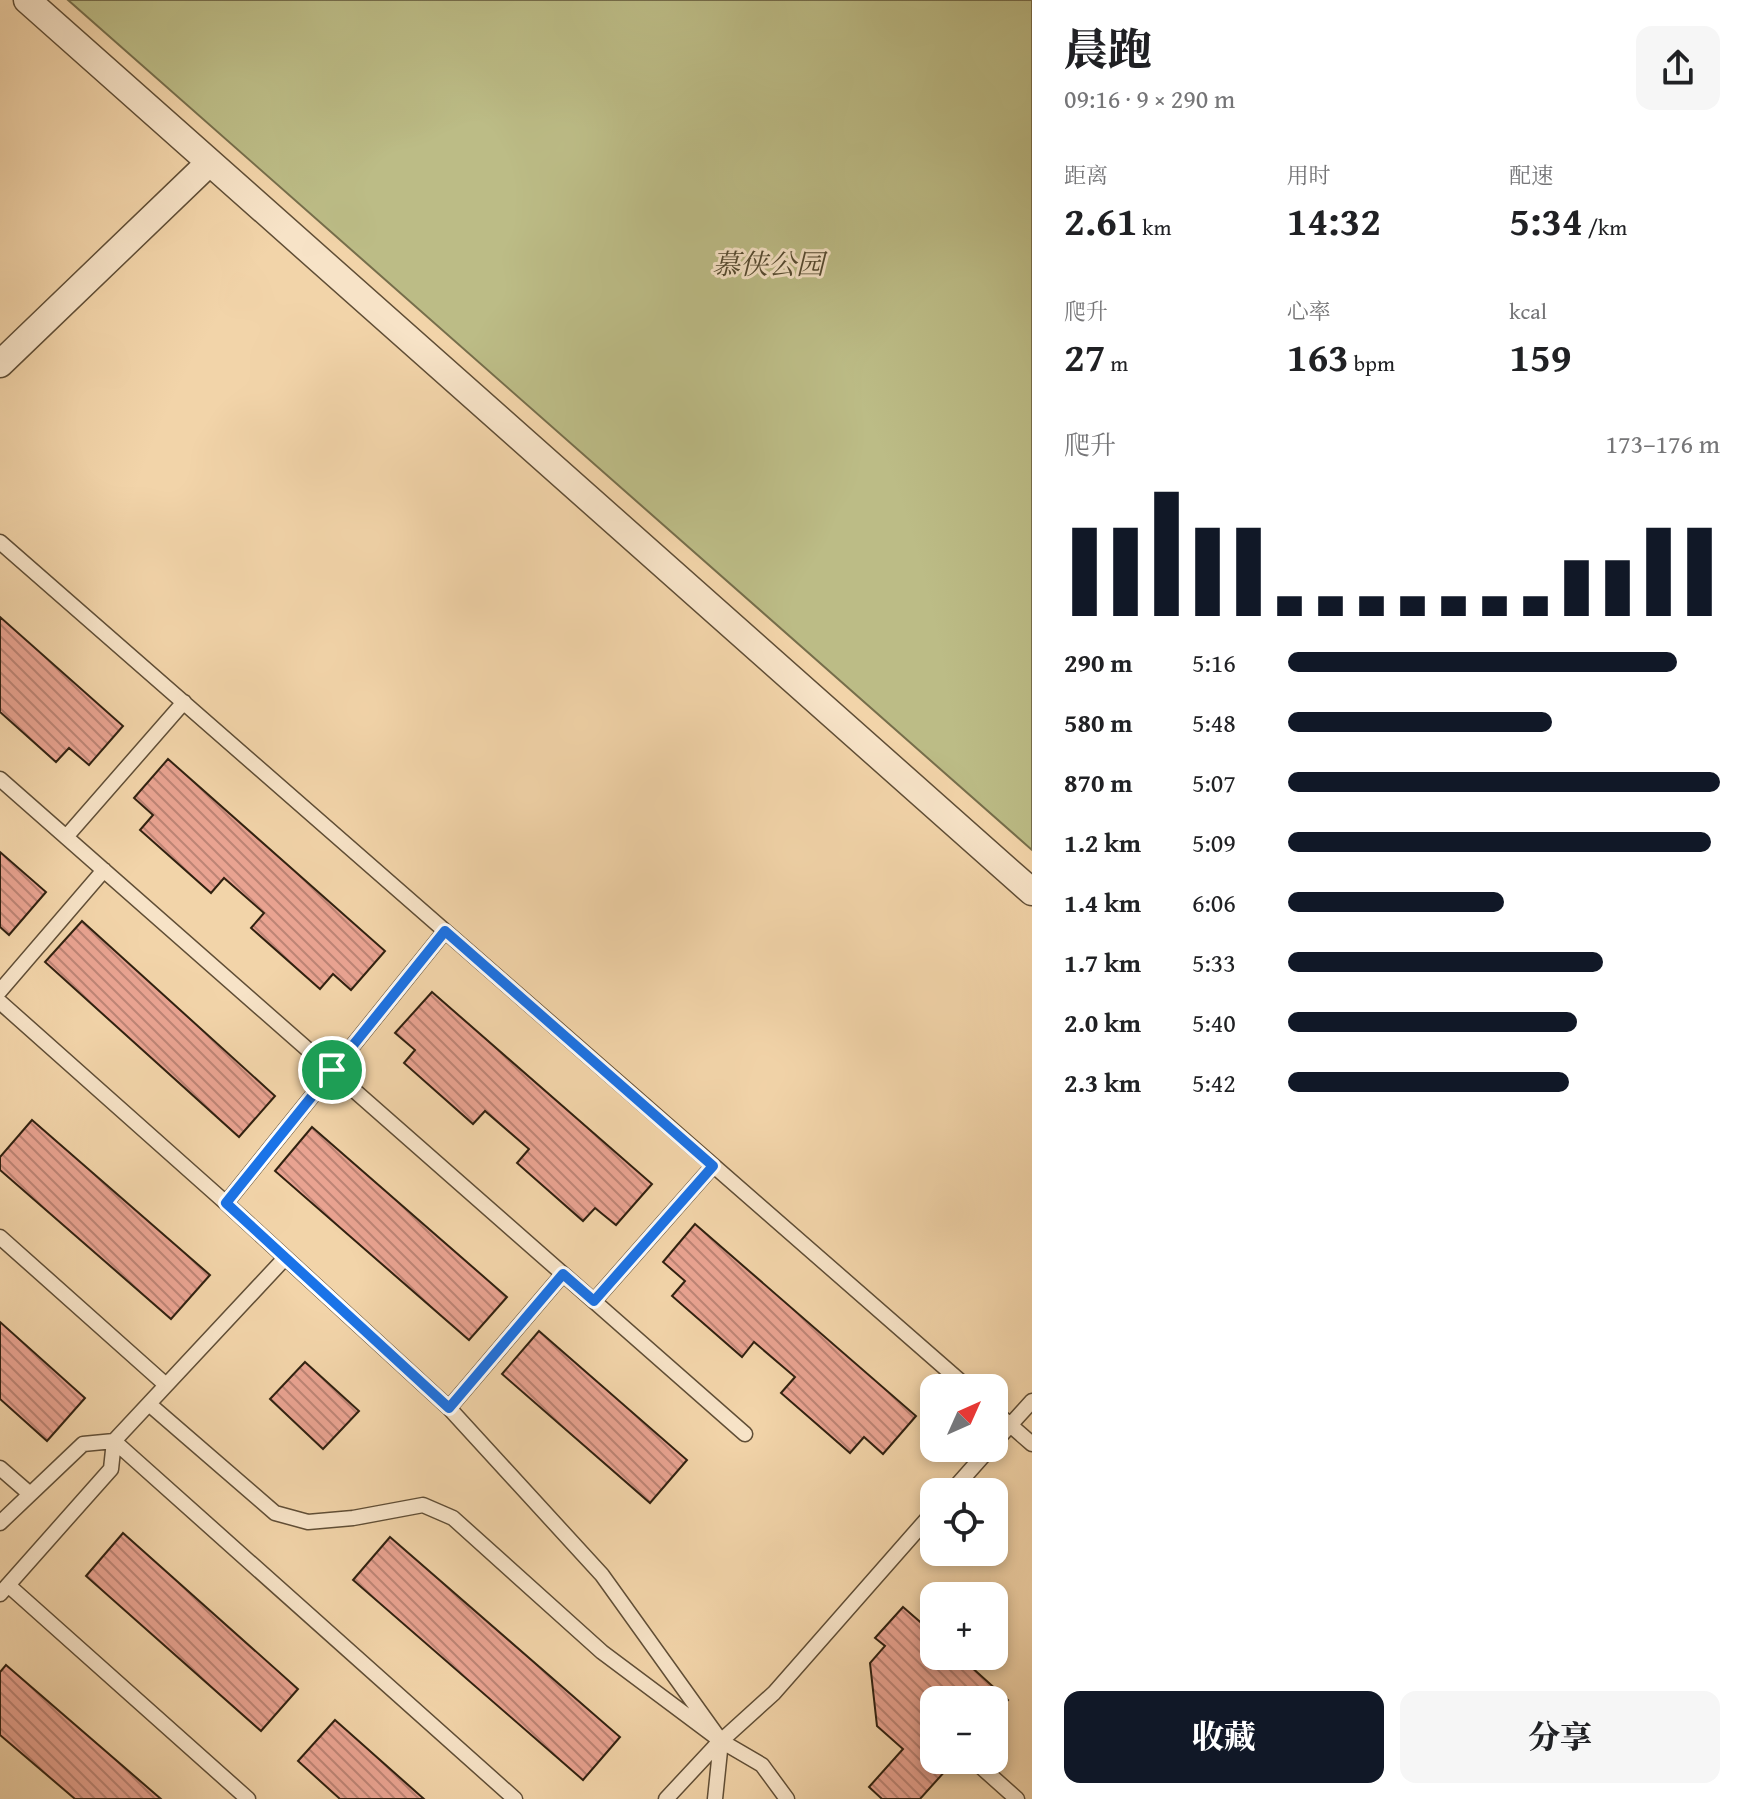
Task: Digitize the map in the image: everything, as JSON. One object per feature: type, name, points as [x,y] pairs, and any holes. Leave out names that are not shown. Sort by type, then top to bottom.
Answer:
[{"type":"street","points":[[27,0],[1032,892]]},
{"type":"street","points":[[0,364],[209,163]]},
{"type":"lane","points":[[0,542],[952,1374]]},
{"type":"lane","points":[[66,837],[184,702]]},
{"type":"lane","points":[[0,779],[745,1434]]},
{"type":"lane","points":[[0,991],[104,870]]},
{"type":"lane","points":[[226,1203],[445,931]]},
{"type":"lane","points":[[0,1002],[226,1203],[449,1408],[602,1575],[721,1741],[715,1799]]},
{"type":"lane","points":[[594,1301],[713,1166]]},
{"type":"lane","points":[[0,1237],[166,1385]]},
{"type":"lane","points":[[248,1799],[4,1589],[111,1469],[114,1441],[285,1258]]},
{"type":"lane","points":[[449,1408],[563,1274]]},
{"type":"lane","points":[[1008,1427],[1032,1401]]},
{"type":"lane","points":[[149,1404],[275,1513],[308,1522],[353,1518],[423,1505],[453,1518],[602,1652],[721,1741],[762,1765],[787,1799]]},
{"type":"lane","points":[[1010,1425],[1032,1444]]},
{"type":"lane","points":[[0,1523],[83,1444],[114,1441],[515,1799]]},
{"type":"lane","points":[[963,1478],[978,1462]]},
{"type":"lane","points":[[0,1468],[30,1494]]},
{"type":"lane","points":[[666,1799],[721,1741],[774,1693],[920,1527]]},
{"type":"lane","points":[[989,1774],[1017,1799]]},
{"type":"green space","name":"慕侠公园","points":[[68,0],[1032,0],[1032,850]]},
{"type":"building","points":[[0,617],[123,726],[89,765],[69,748],[56,762],[0,712]]},
{"type":"building","points":[[168,759],[385,951],[351,990],[333,974],[320,989],[251,928],[264,913],[224,878],[211,893],[140,830],[153,815],[134,798]]},
{"type":"building","points":[[0,852],[46,892],[9,935],[0,927]]},
{"type":"building","points":[[82,921],[275,1096],[239,1137],[45,962]]},
{"type":"building","points":[[432,992],[652,1184],[616,1225],[595,1208],[583,1221],[517,1163],[529,1149],[485,1111],[473,1124],[404,1063],[415,1050],[395,1033]]},
{"type":"building","points":[[32,1120],[210,1275],[171,1319],[0,1170],[0,1157]]},
{"type":"building","points":[[312,1127],[507,1297],[469,1340],[275,1171]]},
{"type":"building","points":[[695,1224],[916,1416],[883,1454],[864,1437],[850,1453],[781,1393],[795,1377],[754,1342],[742,1357],[672,1296],[685,1281],[663,1262]]},
{"type":"building","points":[[0,1322],[85,1398],[47,1441],[0,1399]]},
{"type":"building","points":[[539,1331],[687,1460],[650,1503],[502,1374]]},
{"type":"building","points":[[305,1362],[359,1411],[323,1449],[270,1399]]},
{"type":"building","points":[[123,1533],[298,1689],[261,1731],[86,1576]]},
{"type":"building","points":[[390,1537],[620,1737],[583,1780],[353,1580]]},
{"type":"building","points":[[903,1607],[920,1622],[920,1670],[975,1670],[992,1686],[920,1686],[920,1774],[942,1774],[920,1799],[882,1799],[869,1787],[903,1749],[877,1726],[870,1663],[885,1646],[875,1638]]},
{"type":"building","points":[[6,1665],[161,1799],[75,1799],[0,1735],[0,1672]]},
{"type":"building","points":[[335,1720],[424,1799],[340,1799],[298,1761]]},
{"type":"route","points":[[445,931],[713,1166],[594,1301],[563,1274],[449,1408],[226,1203],[332,1070],[445,931]]}]
